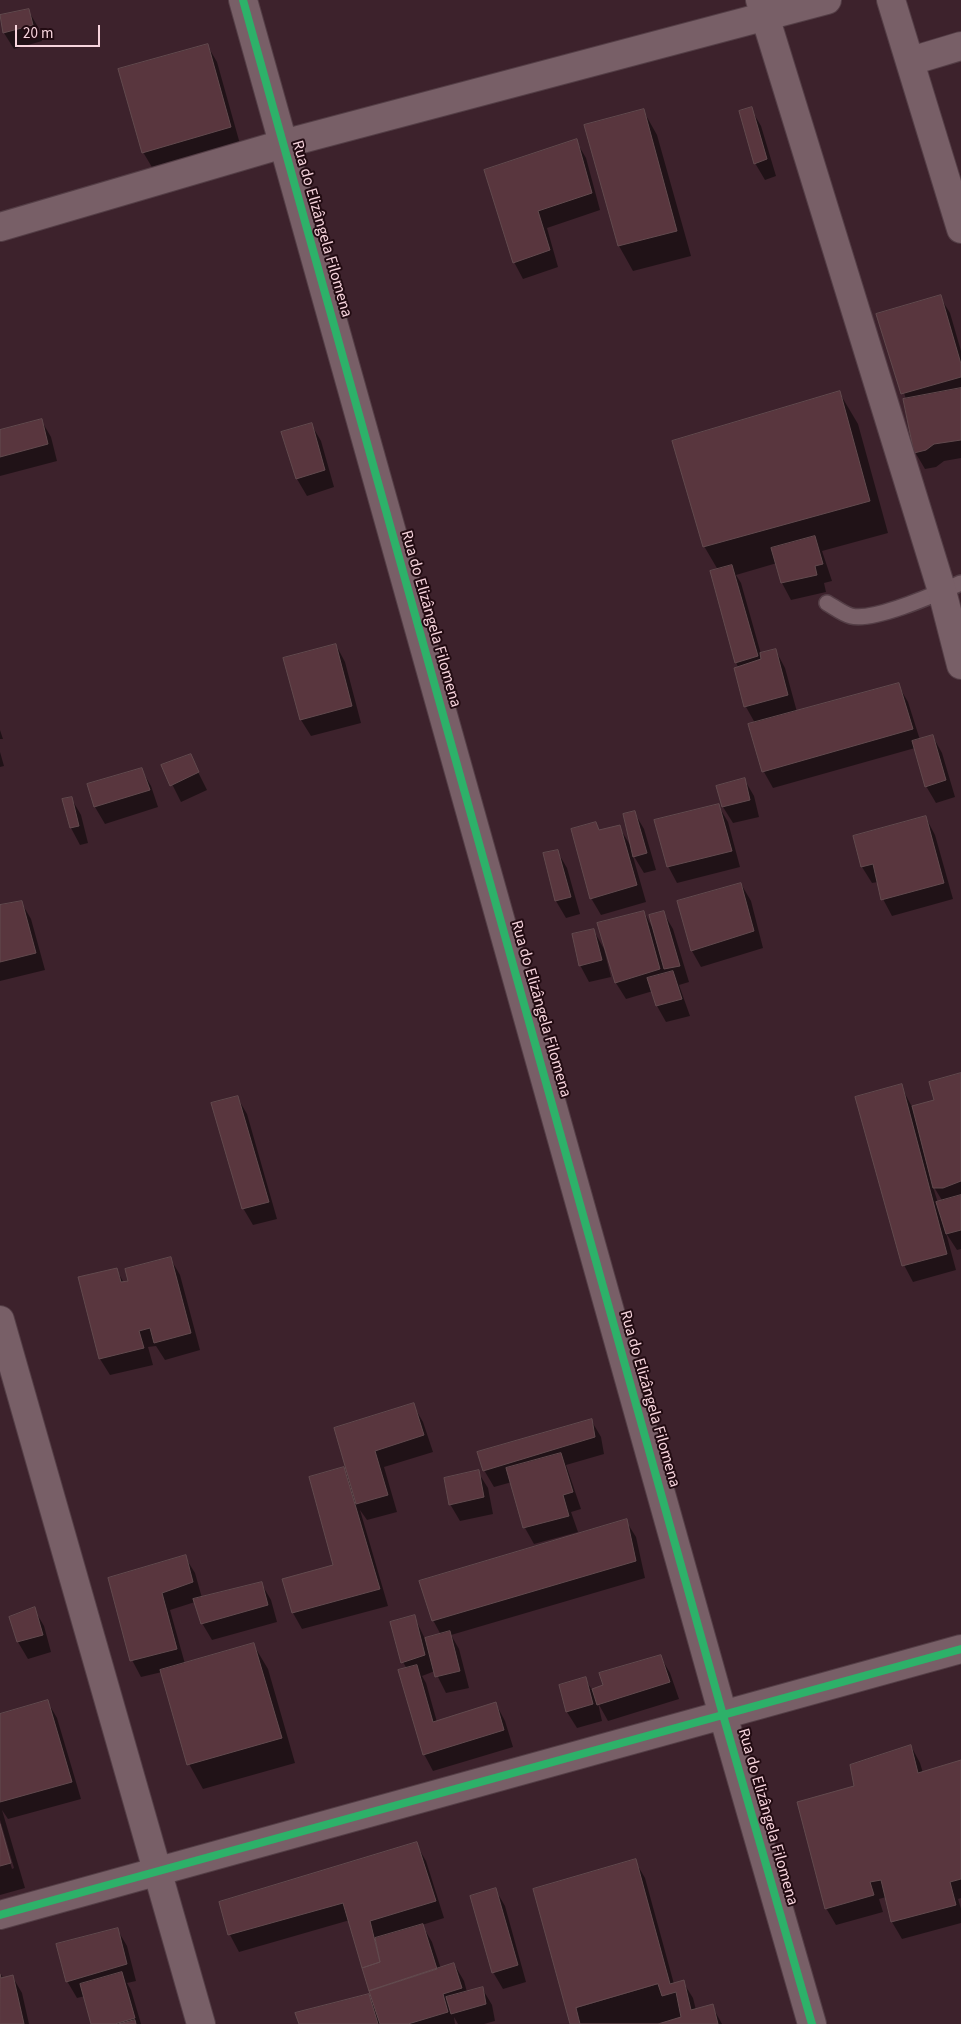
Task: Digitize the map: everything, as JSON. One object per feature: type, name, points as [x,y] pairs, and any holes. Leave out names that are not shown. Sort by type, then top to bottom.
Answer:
[{"type":"street","name":"Rua do Elizângela Filomena","points":[[243,0],[723,1715],[812,2024]]},
{"type":"street","points":[[0,227],[283,144],[762,8],[828,0]]},
{"type":"street","points":[[891,0],[911,60],[961,229]]},
{"type":"street","points":[[762,8],[951,587],[961,665]]},
{"type":"street","points":[[911,60],[961,46]]},
{"type":"street","points":[[0,1320],[201,2024]]},
{"type":"street","points":[[0,1915],[961,1649]]},
{"type":"lane","points":[[827,603],[851,616],[869,616],[951,587]]},
{"type":"building","points":[[29,9],[33,25],[3,33],[0,15]]},
{"type":"building","points":[[208,44],[231,127],[142,153],[118,69]]},
{"type":"building","points":[[752,107],[767,159],[754,164],[739,111]]},
{"type":"building","points":[[644,109],[677,231],[618,246],[584,125]]},
{"type":"building","points":[[577,139],[592,193],[538,211],[550,250],[513,263],[484,170]]},
{"type":"building","points":[[941,295],[961,364],[961,377],[901,394],[876,314]]},
{"type":"building","points":[[961,388],[961,440],[934,444],[926,450],[914,453],[903,399]]},
{"type":"building","points":[[840,391],[870,501],[703,547],[672,441]]},
{"type":"building","points":[[42,419],[48,444],[0,457],[0,430]]},
{"type":"building","points":[[312,423],[325,470],[296,479],[281,432]]},
{"type":"building","points":[[815,536],[823,564],[815,566],[817,575],[781,583],[771,548]]},
{"type":"building","points":[[732,565],[758,656],[735,663],[710,571]]},
{"type":"building","points":[[336,644],[352,706],[300,720],[283,658]]},
{"type":"building","points":[[776,649],[788,695],[744,707],[734,668],[761,659],[760,653]]},
{"type":"building","points":[[899,683],[913,729],[762,772],[748,724]]},
{"type":"building","points":[[933,735],[946,780],[925,787],[912,741]]},
{"type":"building","points":[[191,754],[199,772],[170,786],[161,765]]},
{"type":"building","points":[[142,768],[150,790],[94,807],[87,784]]},
{"type":"building","points":[[745,778],[750,800],[722,807],[716,786]]},
{"type":"building","points":[[72,797],[79,826],[70,828],[62,799]]},
{"type":"building","points":[[719,804],[732,851],[667,867],[654,820]]},
{"type":"building","points":[[635,811],[647,853],[633,857],[623,814]]},
{"type":"building","points":[[926,816],[944,883],[881,900],[873,864],[861,867],[853,836]]},
{"type":"building","points":[[596,822],[599,830],[620,825],[637,885],[590,899],[571,829]]},
{"type":"building","points":[[558,850],[571,897],[555,901],[543,853]]},
{"type":"building","points":[[741,883],[754,931],[691,951],[677,901]]},
{"type":"building","points":[[22,901],[36,953],[0,962],[0,905]]},
{"type":"building","points":[[644,911],[660,969],[615,983],[597,923]]},
{"type":"building","points":[[664,911],[680,966],[664,969],[649,915]]},
{"type":"building","points":[[594,929],[602,960],[579,966],[572,934]]},
{"type":"building","points":[[673,971],[682,999],[656,1006],[647,978]]},
{"type":"building","points":[[961,1073],[961,1181],[943,1188],[933,1188],[912,1106],[934,1100],[929,1082]]},
{"type":"building","points":[[902,1084],[947,1254],[902,1266],[855,1097]]},
{"type":"building","points":[[238,1096],[269,1202],[242,1209],[211,1103]]},
{"type":"building","points":[[961,1195],[961,1230],[946,1234],[936,1202]]},
{"type":"building","points":[[171,1257],[191,1333],[154,1343],[150,1328],[139,1331],[144,1348],[99,1359],[78,1277],[117,1268],[121,1282],[128,1281],[125,1269]]},
{"type":"building","points":[[414,1403],[424,1435],[375,1451],[388,1495],[356,1504],[334,1428]]},
{"type":"building","points":[[592,1419],[595,1437],[483,1471],[477,1452]]},
{"type":"building","points":[[561,1453],[573,1492],[563,1495],[569,1516],[523,1528],[506,1468]]},
{"type":"building","points":[[344,1467],[380,1589],[292,1613],[282,1579],[333,1565],[309,1477]]},
{"type":"building","points":[[479,1470],[484,1497],[449,1505],[444,1478]]},
{"type":"building","points":[[627,1519],[636,1561],[432,1621],[419,1581]]},
{"type":"building","points":[[186,1555],[193,1582],[162,1593],[177,1649],[130,1661],[108,1578]]},
{"type":"building","points":[[262,1582],[268,1605],[201,1624],[193,1599]]},
{"type":"building","points":[[35,1607],[43,1635],[17,1642],[9,1617]]},
{"type":"building","points":[[415,1615],[425,1655],[401,1663],[390,1622]]},
{"type":"building","points":[[450,1631],[460,1671],[435,1677],[425,1638]]},
{"type":"building","points":[[254,1643],[282,1738],[187,1765],[160,1670]]},
{"type":"building","points":[[661,1655],[670,1682],[597,1705],[592,1689],[603,1685],[599,1673]]},
{"type":"building","points":[[417,1665],[433,1722],[496,1702],[504,1730],[423,1755],[398,1670]]},
{"type":"building","points":[[586,1677],[593,1704],[566,1712],[559,1685]]},
{"type":"building","points":[[48,1700],[72,1782],[0,1802],[0,1714]]},
{"type":"building","points":[[911,1745],[918,1773],[961,1760],[961,1879],[950,1882],[956,1905],[891,1922],[881,1880],[870,1882],[874,1895],[825,1909],[797,1802],[854,1786],[850,1765]]},
{"type":"building","points":[[0,1824],[11,1863],[0,1866]]},
{"type":"building","points":[[417,1842],[436,1901],[370,1921],[380,1962],[362,1968],[343,1903],[228,1935],[219,1902]]},
{"type":"building","points":[[636,1859],[670,1984],[684,1980],[691,2010],[713,2004],[718,2024],[570,2024],[533,1889]]},
{"type":"building","points":[[496,1888],[518,1965],[492,1973],[470,1896]]},
{"type":"building","points":[[423,1924],[437,1969],[369,1991],[362,1968],[380,1962],[375,1938]]},
{"type":"building","points":[[118,1928],[127,1964],[66,1982],[56,1944]]},
{"type":"building","points":[[454,1963],[462,1988],[443,1994],[448,2012],[408,2024],[380,2024],[369,1991]]},
{"type":"building","points":[[122,1972],[135,2018],[115,2024],[91,2024],[80,1984]]},
{"type":"building","points":[[0,1974],[1,1978],[13,1975],[24,2024],[0,2024]]},
{"type":"building","points":[[658,1984],[662,1996],[676,1992],[681,2017],[658,2024],[580,2024],[576,2008]]},
{"type":"building","points":[[483,1987],[486,2004],[451,2014],[446,1997]]},
{"type":"building","points":[[369,1994],[378,2024],[299,2024],[295,2013]]},
{"type":"building","points":[[135,2020],[136,2024],[119,2024]]},
{"type":"cycle path","points":[[243,0],[723,1715],[812,2024]]},
{"type":"cycle path","points":[[0,1915],[961,1649]]}]
